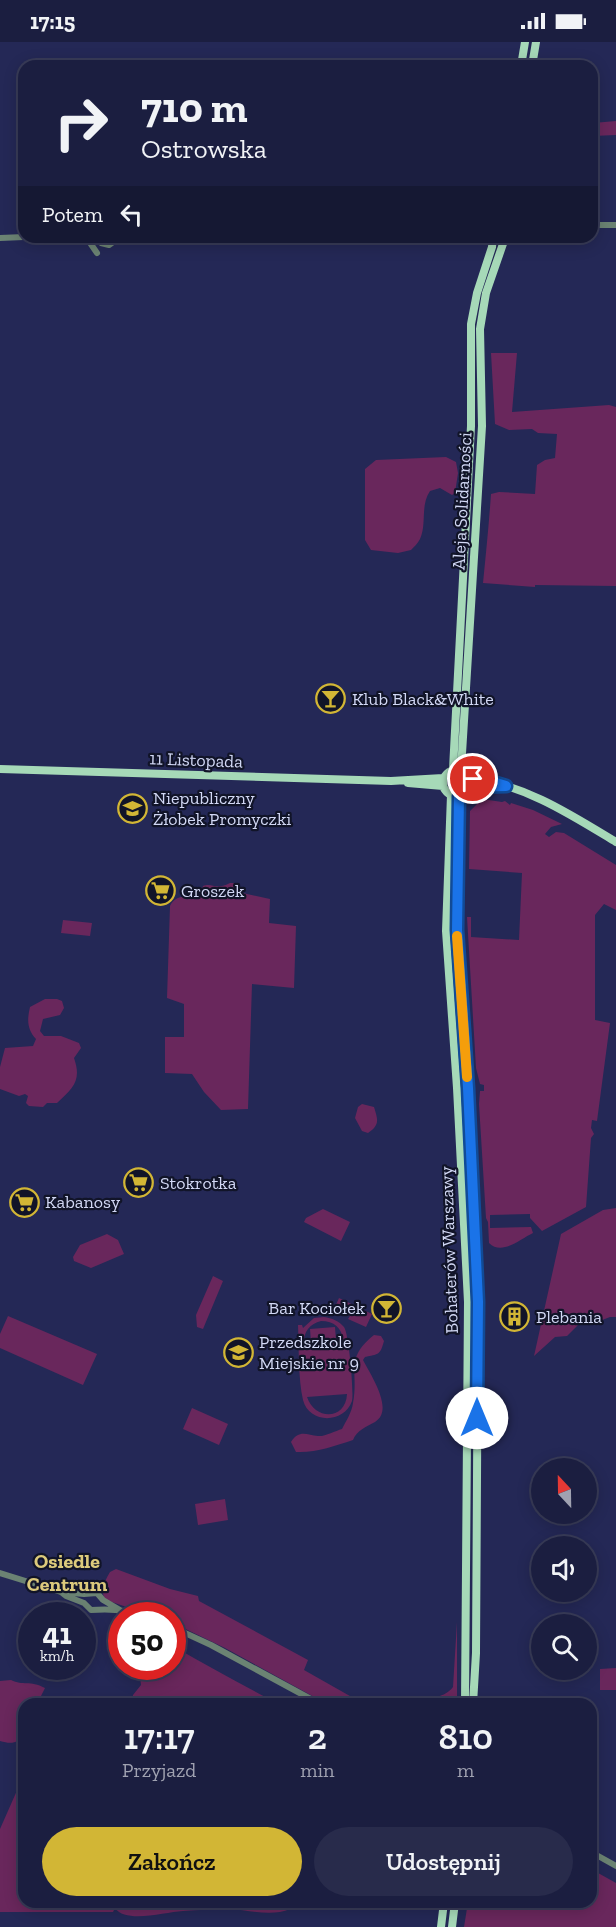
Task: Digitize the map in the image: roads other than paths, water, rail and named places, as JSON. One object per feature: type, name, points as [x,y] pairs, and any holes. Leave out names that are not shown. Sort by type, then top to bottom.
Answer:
[{"type":"main road","points":[[522,60],[525,42]]},
{"type":"main road","points":[[533,60],[536,42]]},
{"type":"main road","name":"Aleja Solidarności","points":[[457,770],[471,426],[471,324],[477,293],[493,243]]},
{"type":"main road","name":"Aleja Solidarności","points":[[457,770],[482,426],[480,329],[486,293],[503,243]]},
{"type":"main road","name":"11 Listopada","points":[[0,769],[443,782]]},
{"type":"main road","points":[[469,783],[455,796],[443,782],[447,772],[457,770],[469,783],[506,786],[549,802],[616,842]]},
{"type":"main road","name":"Bohaterów Warszawy","points":[[455,796],[446,930],[468,1302],[465,1698]]},
{"type":"main road","name":"Bohaterów Warszawy","points":[[455,796],[457,930],[468,1088],[478,1302],[476,1643],[473,1698]]},
{"type":"main road","points":[[441,1927],[443,1908]]},
{"type":"main road","points":[[452,1927],[454,1908]]},
{"type":"street","points":[[598,225],[616,225]]},
{"type":"street","points":[[0,238],[18,237]]},
{"type":"street","points":[[90,243],[97,253]]},
{"type":"street","points":[[0,1573],[61,1592],[97,1593],[108,1603]]},
{"type":"street","points":[[61,1592],[81,1602]]},
{"type":"street","points":[[84,1602],[87,1594]]},
{"type":"street","points":[[99,1608],[103,1600]]},
{"type":"street","points":[[96,1609],[108,1609]]},
{"type":"street","points":[[186,1633],[309,1698]]},
{"type":"street","points":[[597,1855],[616,1866]]},
{"type":"place","name":"Klub Black&White","points":[[331,699]]},
{"type":"place","name":"Niepubliczny Żłobek Promyczki","points":[[132,808]]},
{"type":"place","name":"Groszek","points":[[160,891]]},
{"type":"place","name":"Stokrotka","points":[[139,1183]]},
{"type":"place","name":"Kabanosy","points":[[24,1202]]},
{"type":"place","name":"Bar Kociołek","points":[[386,1308]]},
{"type":"place","name":"Plebania","points":[[515,1317]]},
{"type":"place","name":"Przedszkole Miejskie nr 9","points":[[238,1352]]},
{"type":"district","name":"Osiedle Centrum","points":[[67,1572]]}]
